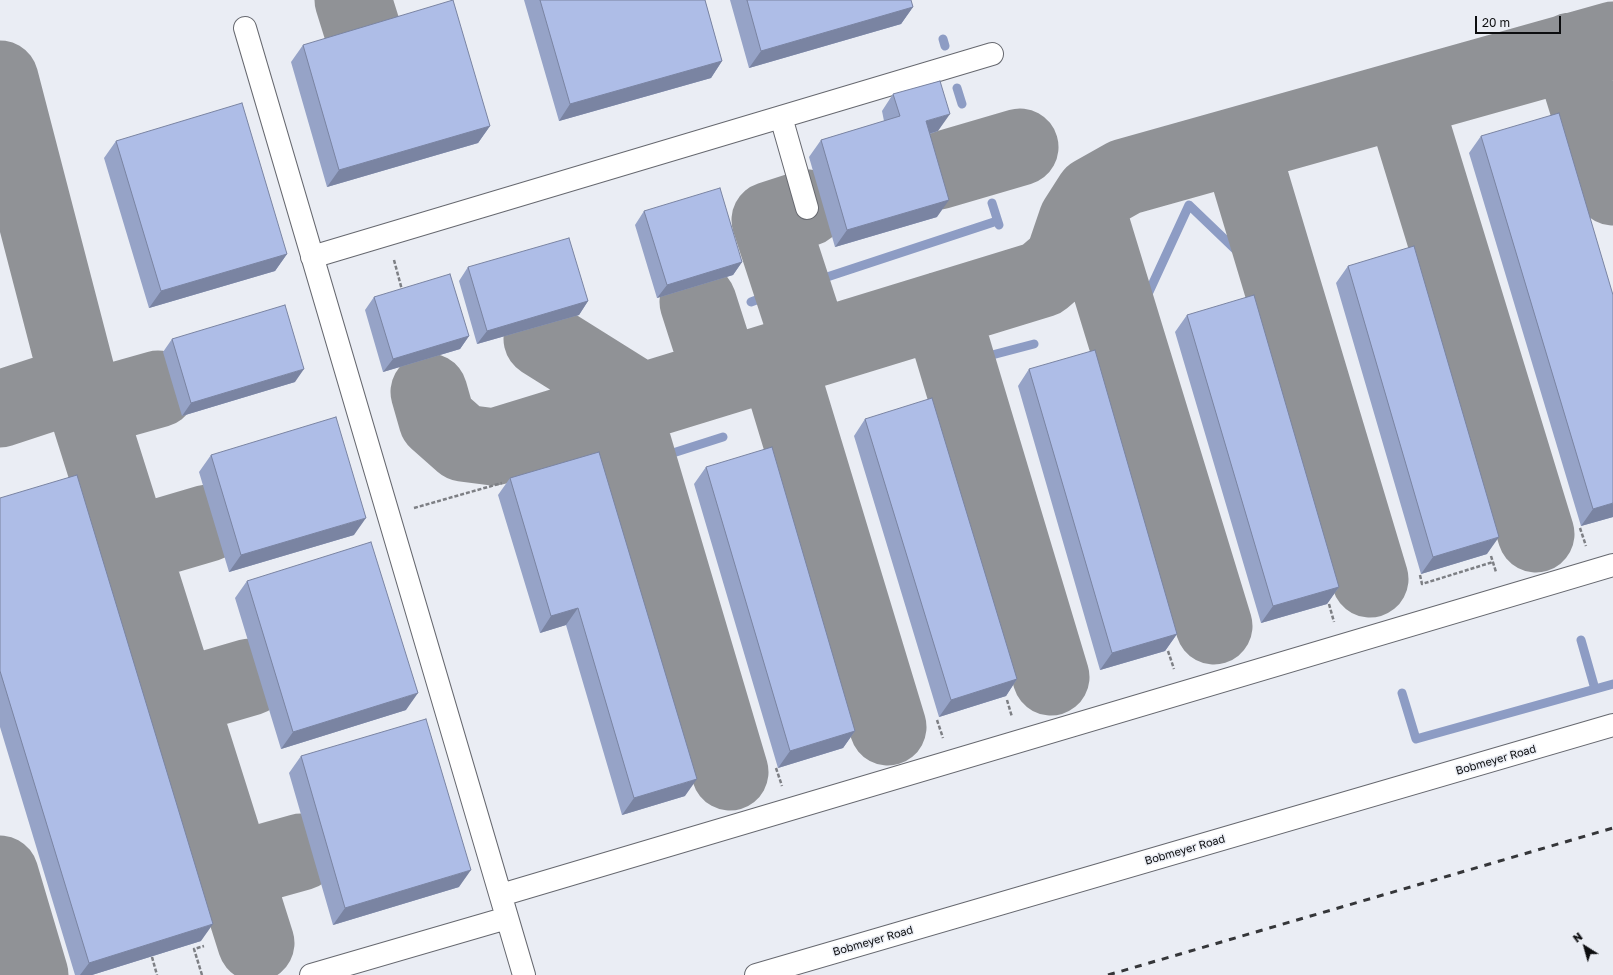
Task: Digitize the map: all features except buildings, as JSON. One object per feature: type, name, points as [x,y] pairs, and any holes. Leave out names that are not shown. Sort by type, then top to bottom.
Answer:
[{"type":"street","points":[[245,28],[524,975]]},
{"type":"street","points":[[312,257],[992,54]]},
{"type":"street","points":[[781,117],[807,208]]},
{"type":"street","points":[[501,895],[1613,565]]},
{"type":"street","name":"Bobmeyer Road","points":[[756,975],[1613,725]]},
{"type":"street","points":[[311,975],[507,918]]},
{"type":"path","points":[[386,235],[403,291]]},
{"type":"path","points":[[389,515],[502,483]]},
{"type":"path","points":[[1420,575],[1422,584],[1493,562]]},
{"type":"path","points":[[202,975],[194,949],[204,946]]},
{"type":"path","points":[[152,957],[156,975]]},
{"type":"waterway","points":[[943,39],[945,46]]},
{"type":"waterway","points":[[957,88],[962,104]]},
{"type":"waterway","points":[[1608,118],[1613,116]]},
{"type":"waterway","points":[[992,203],[999,225]]},
{"type":"waterway","points":[[1136,320],[1189,205],[1263,276]]},
{"type":"waterway","points":[[821,279],[997,221]]},
{"type":"waterway","points":[[751,302],[759,299]]},
{"type":"waterway","points":[[973,360],[1034,344]]},
{"type":"waterway","points":[[815,421],[823,409]]},
{"type":"waterway","points":[[651,460],[723,437]]},
{"type":"waterway","points":[[1552,539],[1555,551]]},
{"type":"waterway","points":[[1373,592],[1376,603]]},
{"type":"waterway","points":[[1228,635],[1233,651]]},
{"type":"waterway","points":[[1581,640],[1595,689]]},
{"type":"waterway","points":[[1068,683],[1074,699]]},
{"type":"waterway","points":[[1402,693],[1416,739],[1613,684]]},
{"type":"waterway","points":[[905,732],[911,748]]},
{"type":"taxiway","points":[[353,0],[363,32]]},
{"type":"taxiway","points":[[429,392],[437,420],[463,443],[494,447],[1042,279],[1063,261],[1077,220],[1093,195],[1125,177],[1613,40]]},
{"type":"taxiway","points":[[1571,51],[1613,187]]},
{"type":"taxiway","points":[[0,79],[79,383],[256,943]]},
{"type":"taxiway","points":[[1403,99],[1536,534]]},
{"type":"taxiway","points":[[1240,145],[1370,579]]},
{"type":"taxiway","points":[[938,171],[1020,147]]},
{"type":"taxiway","points":[[1086,207],[1214,626]]},
{"type":"taxiway","points":[[807,208],[770,220],[812,349]]},
{"type":"taxiway","points":[[698,302],[722,377]]},
{"type":"taxiway","points":[[941,310],[1051,677]]},
{"type":"taxiway","points":[[542,339],[641,401]]},
{"type":"taxiway","points":[[777,360],[888,727]]},
{"type":"taxiway","points":[[0,409],[79,383]]},
{"type":"taxiway","points":[[87,409],[158,389]]},
{"type":"taxiway","points":[[622,407],[730,772]]},
{"type":"taxiway","points":[[130,546],[208,523]]},
{"type":"taxiway","points":[[178,698],[250,677]]},
{"type":"taxiway","points":[[233,871],[301,852]]},
{"type":"taxiway","points":[[0,874],[30,975]]},
{"type":"railway","points":[[1108,975],[1613,828]]}]
